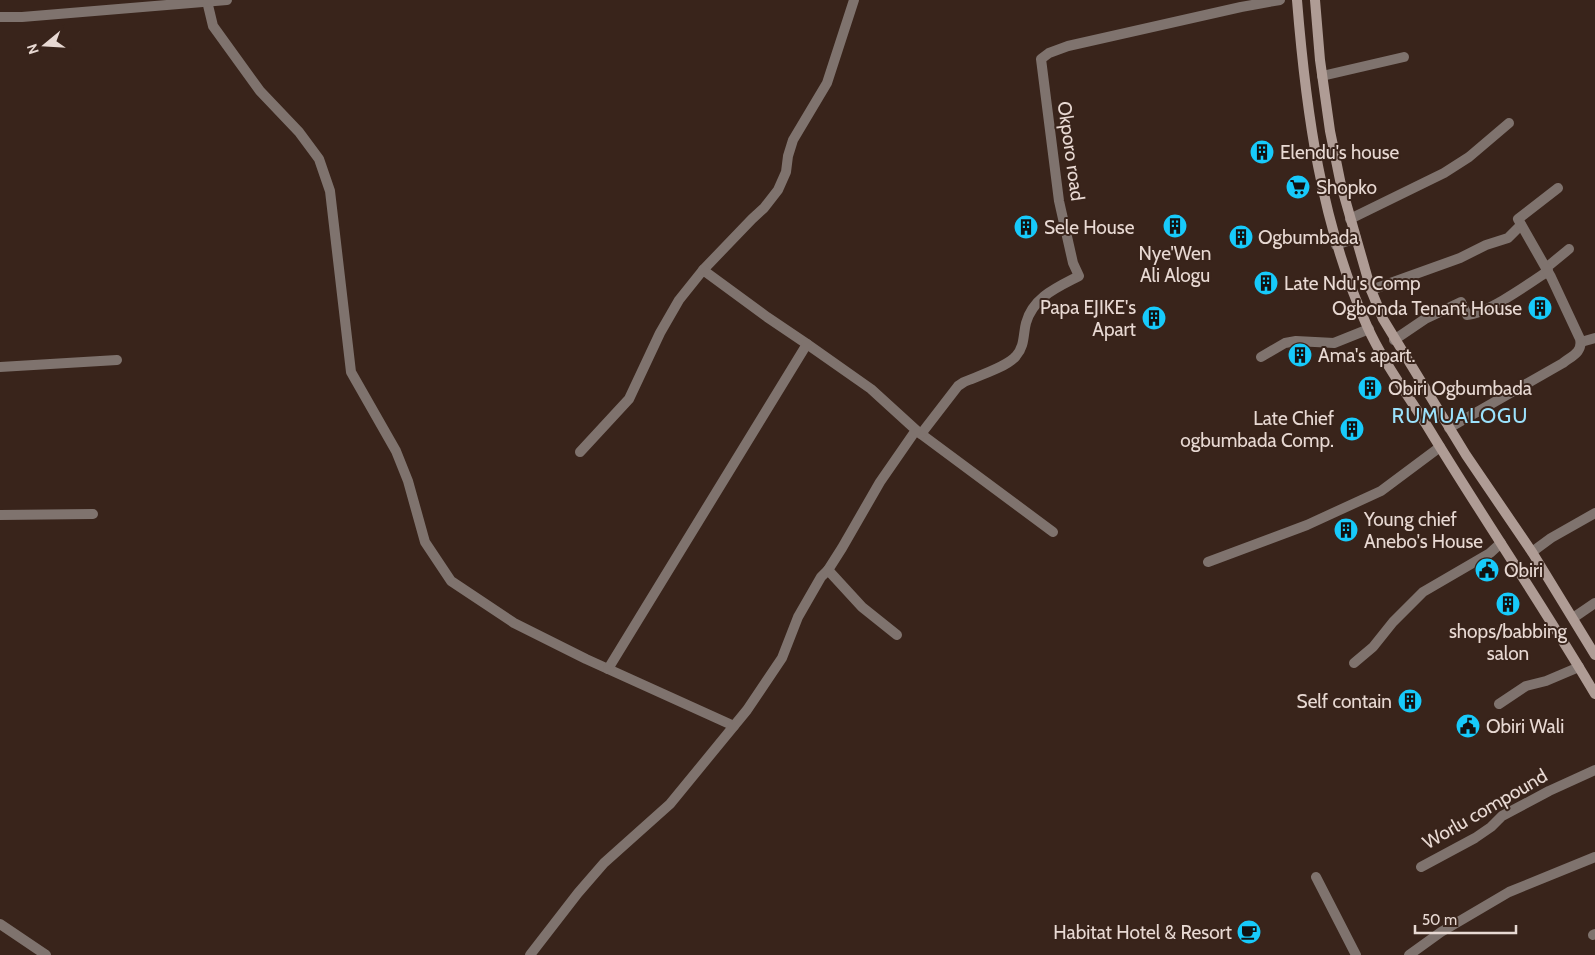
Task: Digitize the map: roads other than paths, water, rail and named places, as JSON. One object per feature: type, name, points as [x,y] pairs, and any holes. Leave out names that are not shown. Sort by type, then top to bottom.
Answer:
[{"type":"main road","points":[[1297,0],[1302,63],[1311,134],[1322,189],[1336,245],[1368,329],[1595,694]]},
{"type":"main road","points":[[1315,0],[1322,76],[1341,186],[1371,290],[1383,319],[1449,428],[1532,552],[1595,655]]},
{"type":"street","points":[[0,17],[22,17],[227,0]]},
{"type":"street","points":[[580,452],[629,399],[678,300],[703,270],[764,208],[778,190],[786,172],[793,140],[827,83],[854,0]]},
{"type":"street","name":"Okporo road","points":[[919,432],[958,386],[1017,356],[1023,344],[1026,322],[1032,307],[1047,292],[1080,276],[1073,262],[1059,201],[1041,59],[1049,53],[1068,46],[1280,0]]},
{"type":"street","points":[[207,2],[213,26],[244,70],[260,91],[299,132],[319,159],[330,191],[351,372],[396,451],[408,481],[425,542],[451,581],[514,623],[608,669],[734,726]]},
{"type":"street","points":[[1322,76],[1404,57]]},
{"type":"street","points":[[1350,219],[1444,173],[1469,157],[1509,123]]},
{"type":"street","points":[[1449,428],[1563,363],[1580,350],[1581,342],[1547,270],[1518,219],[1523,213],[1558,188]]},
{"type":"street","points":[[1371,290],[1460,258],[1486,245],[1508,238],[1521,225]]},
{"type":"street","points":[[1336,245],[1356,238]]},
{"type":"street","points":[[1394,340],[1425,319],[1460,302],[1466,315],[1476,314],[1501,301],[1547,270],[1570,249]]},
{"type":"street","points":[[703,270],[871,389],[919,432],[1052,532]]},
{"type":"street","points":[[1261,358],[1284,343],[1296,341],[1334,343],[1368,329]]},
{"type":"street","points":[[1581,342],[1595,338]]},
{"type":"street","points":[[608,669],[807,344]]},
{"type":"street","points":[[0,367],[117,360]]},
{"type":"street","points":[[530,955],[578,892],[604,863],[670,804],[747,710],[782,658],[798,618],[821,577],[828,570],[842,548],[880,482],[919,432]]},
{"type":"street","points":[[1208,562],[1307,525],[1381,491],[1440,447]]},
{"type":"street","points":[[1532,552],[1551,538],[1595,512]]},
{"type":"street","points":[[0,515],[93,514]]},
{"type":"street","points":[[1354,663],[1379,641],[1384,632],[1423,592],[1490,553],[1501,543]]},
{"type":"street","points":[[828,570],[862,607],[897,635]]},
{"type":"street","points":[[1573,618],[1595,604]]},
{"type":"street","points":[[1499,704],[1526,686],[1546,681],[1579,667]]},
{"type":"street","name":"Worlu compound","points":[[1421,867],[1475,838],[1491,827],[1502,816],[1549,791],[1595,770]]},
{"type":"street","points":[[1409,955],[1441,932],[1509,892],[1595,857]]},
{"type":"street","points":[[1316,877],[1356,955]]},
{"type":"street","points":[[0,924],[46,955]]},
{"type":"place","name":"Elendu's house","points":[[1262,152]]},
{"type":"place","name":"Shopko","points":[[1298,187]]},
{"type":"place","name":"Nye'Wen Ali Alogu","points":[[1175,226]]},
{"type":"place","name":"Sele House","points":[[1026,227]]},
{"type":"place","name":"Ogbumbada","points":[[1241,237]]},
{"type":"place","name":"Late Ndu's Comp","points":[[1266,283]]},
{"type":"place","name":"Ogbonda Tenant House","points":[[1540,308]]},
{"type":"place","name":"Papa EJIKE's Apart","points":[[1154,318]]},
{"type":"place","name":"Ama's apart.","points":[[1300,355]]},
{"type":"place","name":"Obiri Ogbumbada","points":[[1370,388]]},
{"type":"place","name":"Late Chief ogbumbada Comp.","points":[[1352,429]]},
{"type":"place","name":"Young chief Anebo's House","points":[[1346,530]]},
{"type":"place","name":"Obiri","points":[[1487,570]]},
{"type":"place","name":"shops/babbing salon","points":[[1508,604]]},
{"type":"place","name":"Self contain","points":[[1410,701]]},
{"type":"place","name":"Obiri Wali","points":[[1468,726]]},
{"type":"place","name":"Habitat Hotel & Resort","points":[[1249,932]]},
{"type":"district","name":"RUMUALOGU","points":[[1460,415]]}]
